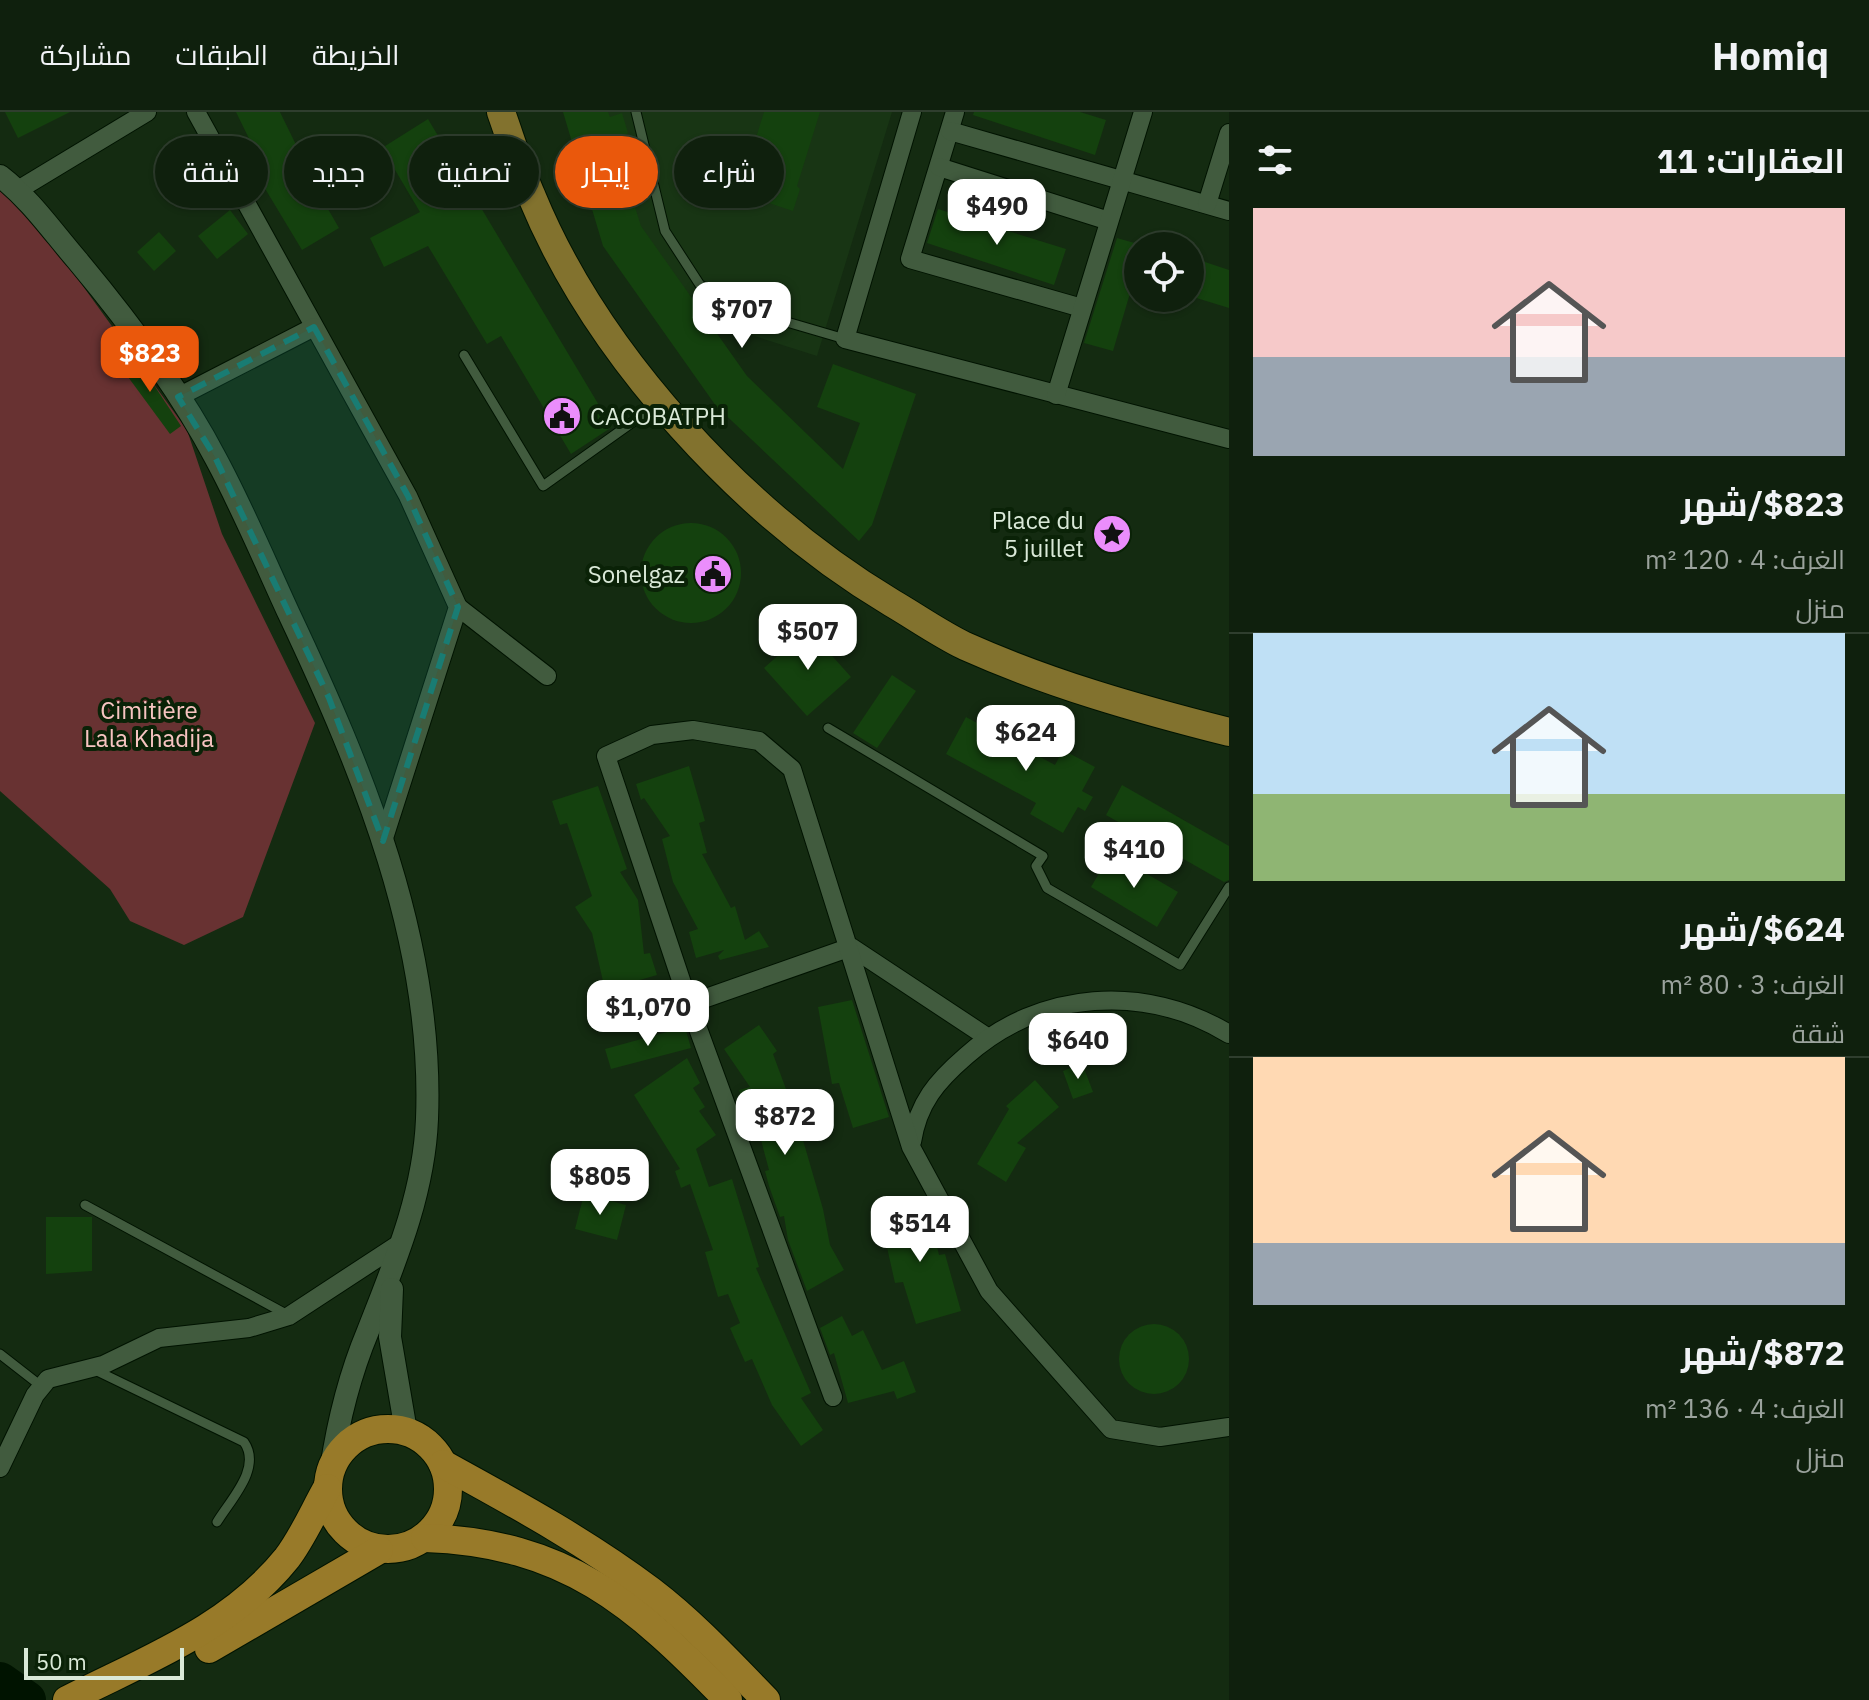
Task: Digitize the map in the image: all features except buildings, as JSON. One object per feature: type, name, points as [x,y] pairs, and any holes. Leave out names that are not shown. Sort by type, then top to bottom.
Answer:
[{"type":"highway","points":[[67,1700],[196,1635],[241,1606],[289,1555],[340,1452],[370,1431],[388,1428],[406,1431],[421,1439],[443,1464],[598,1554],[653,1593],[697,1630],[766,1700]]},
{"type":"highway","points":[[425,1538],[439,1522],[446,1504],[448,1483],[443,1464]]},
{"type":"highway","points":[[329,1478],[329,1506],[342,1529],[362,1545],[395,1550],[425,1538],[468,1539],[528,1553],[588,1579],[623,1602],[671,1642],[728,1700]]},
{"type":"highway","points":[[109,1700],[218,1644],[379,1550]]},
{"type":"main road","points":[[501,112],[532,199],[578,286],[661,402],[724,473],[793,536],[867,588],[961,644],[1059,685],[1229,732]]},
{"type":"street","points":[[147,112],[9,183],[104,294],[178,397],[215,457],[329,698],[383,841],[407,923],[425,1058],[427,1119],[419,1186],[392,1276],[367,1333],[342,1414],[329,1478]]},
{"type":"street","points":[[196,112],[408,496],[458,607],[547,676]]},
{"type":"street","points":[[912,112],[845,339],[1229,439]]},
{"type":"street","points":[[955,112],[910,259],[1082,308]]},
{"type":"street","points":[[1056,395],[1143,112]]},
{"type":"street","points":[[950,131],[1229,211]]},
{"type":"street","points":[[1207,204],[1229,133]]},
{"type":"street","points":[[939,167],[1109,221]]},
{"type":"street","points":[[178,397],[314,327]]},
{"type":"street","points":[[383,841],[458,607]]},
{"type":"street","points":[[833,1397],[689,1004],[606,756],[652,735],[693,730],[759,741],[792,769],[851,947],[911,1147],[989,1291],[1111,1429],[1160,1437],[1229,1427]]},
{"type":"street","points":[[689,1004],[851,947]]},
{"type":"street","points":[[851,947],[987,1037]]},
{"type":"street","points":[[911,1147],[916,1121],[926,1097],[987,1037],[1041,1011],[1080,1001],[1116,999],[1152,1003],[1209,1022],[1229,1034]]},
{"type":"street","points":[[0,1468],[41,1386],[58,1375],[92,1369],[170,1335],[249,1328],[289,1316],[402,1242]]},
{"type":"street","points":[[392,1276],[390,1337],[406,1431]]},
{"type":"lane","points":[[636,112],[665,231],[700,285],[780,320],[845,339]]},
{"type":"lane","points":[[464,355],[543,486],[661,402]]},
{"type":"lane","points":[[828,728],[1043,856],[1036,866],[1047,888],[1180,965],[1229,887]]},
{"type":"lane","points":[[85,1205],[289,1316]]},
{"type":"lane","points":[[0,1354],[41,1386]]},
{"type":"lane","points":[[92,1369],[244,1442],[250,1450],[251,1467],[217,1522]]},
{"type":"highlighted area","points":[[314,327],[408,496],[458,607],[383,841],[329,698],[215,457],[178,397]]},
{"type":"shaded area","points":[[607,112],[892,112],[817,356],[745,333],[688,294],[638,234],[631,208],[658,208],[658,136],[613,136]]},
{"type":"green space","name":"Cimitière Lala Khadija","points":[[0,188],[33,217],[187,430],[222,534],[315,723],[243,917],[184,945],[130,921],[110,889],[0,791]]},
{"type":"waterway","points":[[0,1681],[27,1700]]},
{"type":"place","name":"CACOBATPH","points":[[562,416]]},
{"type":"place","name":"Place du 5 juillet","points":[[1112,534]]},
{"type":"place","name":"Sonelgaz","points":[[713,574]]}]
